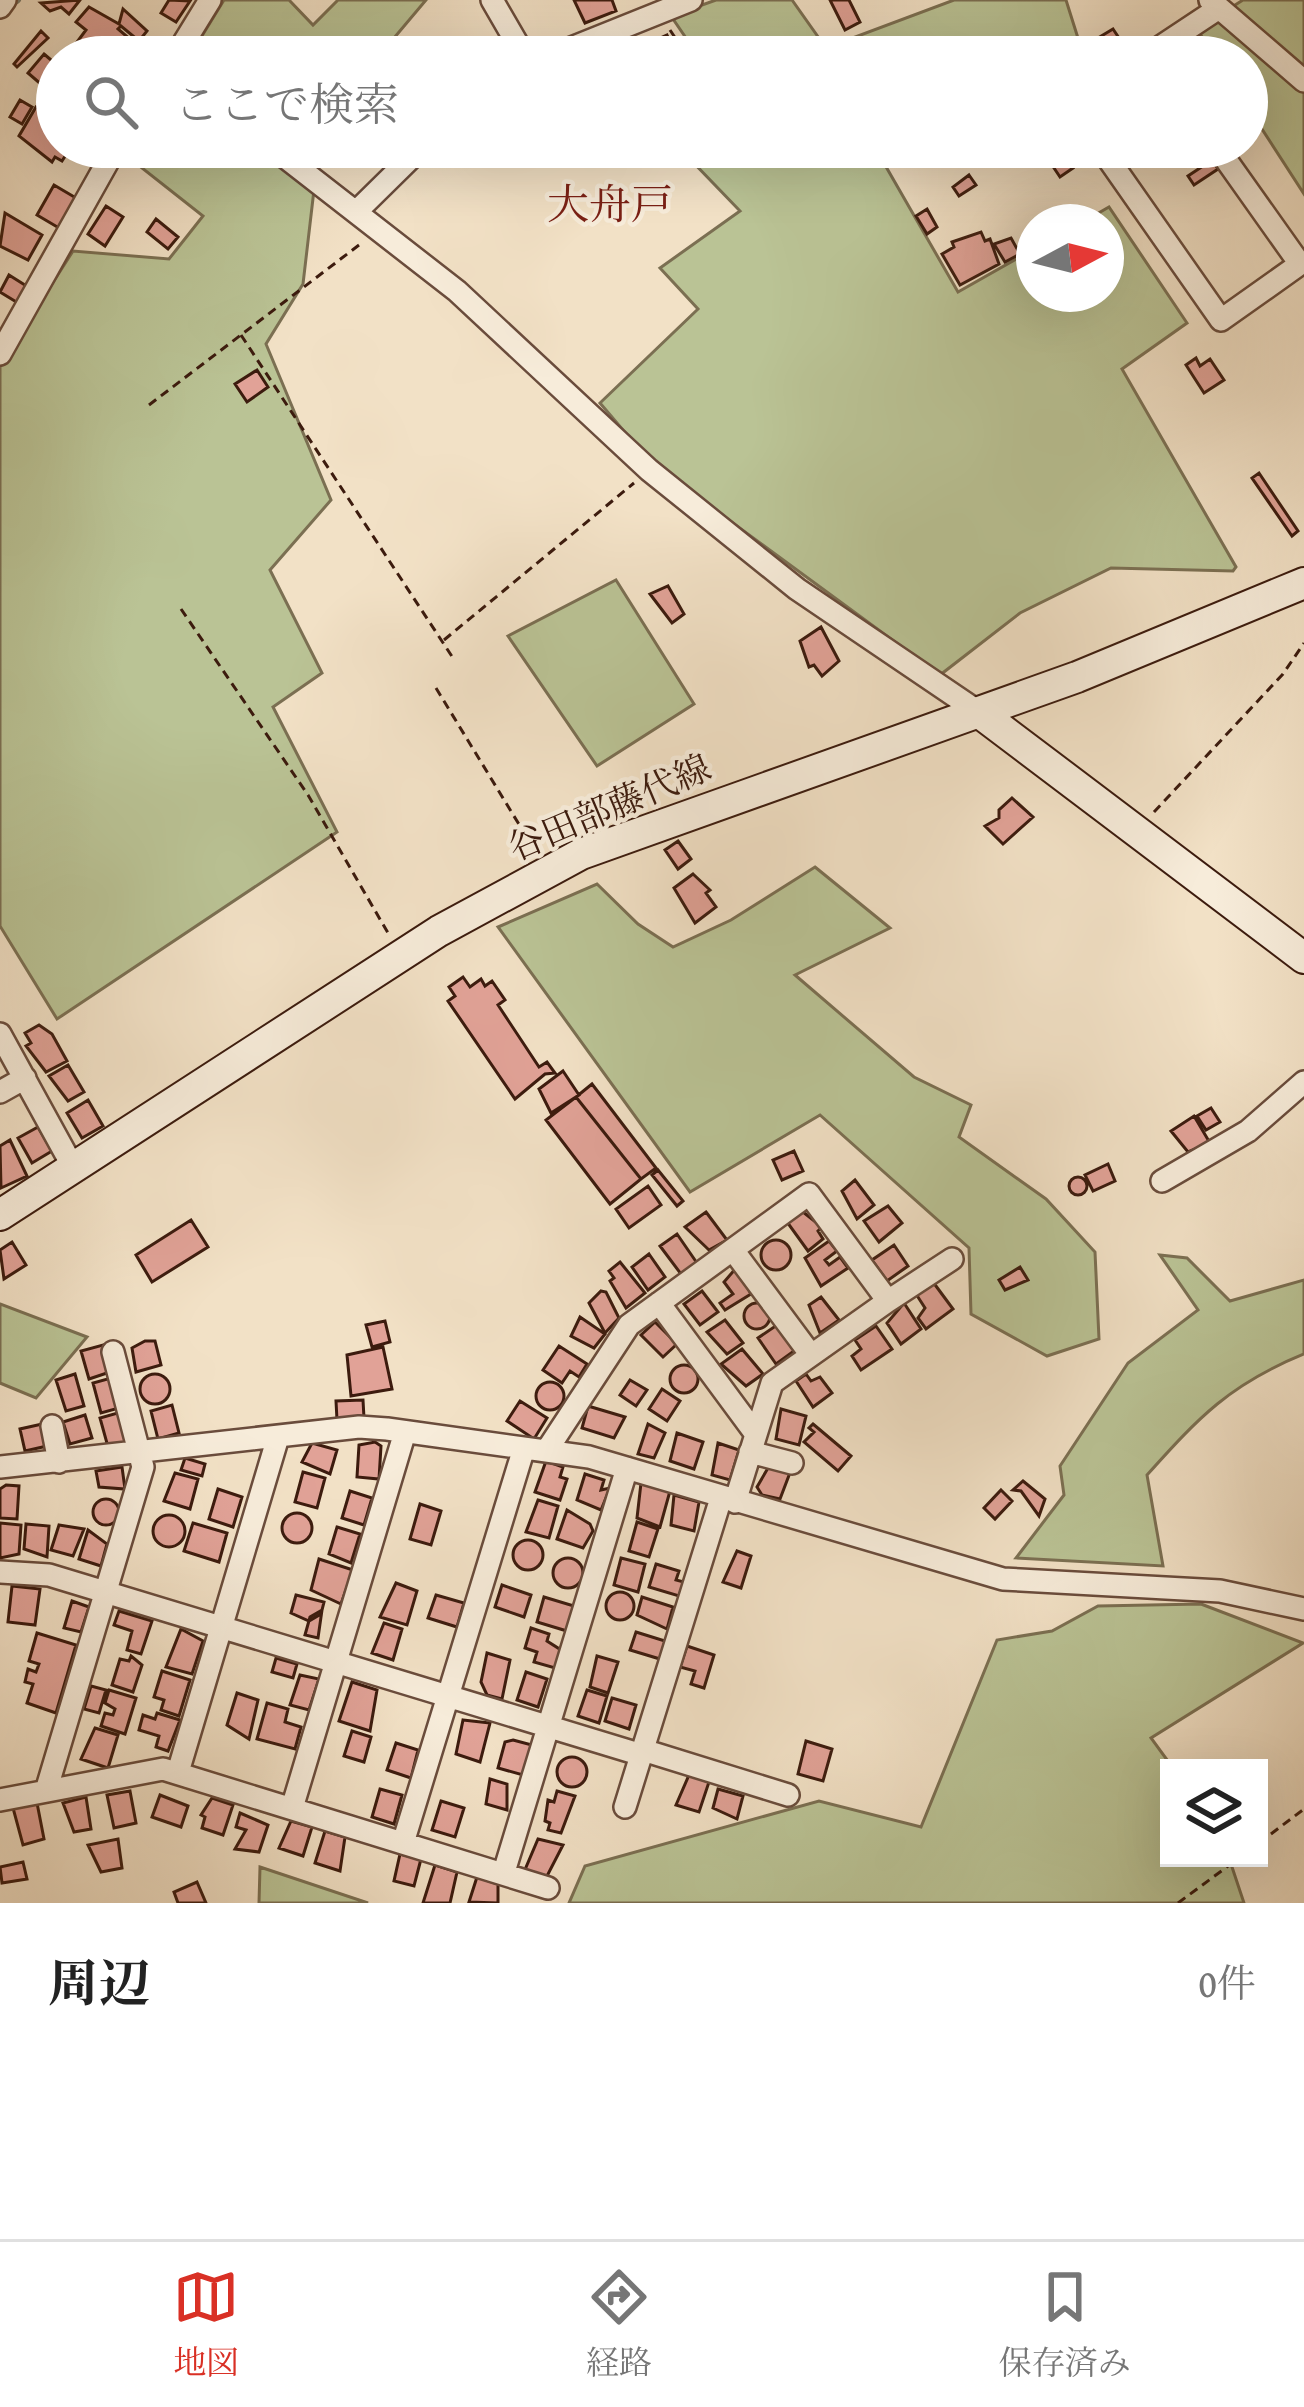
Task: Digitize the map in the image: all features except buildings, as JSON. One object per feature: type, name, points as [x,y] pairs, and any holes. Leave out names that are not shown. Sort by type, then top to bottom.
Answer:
[{"type":"main road","name":"谷田部藤代線","points":[[0,1215],[403,954],[547,872],[637,831],[980,713],[1304,584]]},
{"type":"main road","points":[[980,713],[1304,958]]},
{"type":"street","points":[[188,36],[210,0]]},
{"type":"street","points":[[491,0],[512,36]]},
{"type":"street","points":[[601,36],[691,0]]},
{"type":"street","points":[[1175,36],[1215,4],[1252,36]]},
{"type":"street","points":[[1268,50],[1304,81]]},
{"type":"street","points":[[0,353],[104,168]]},
{"type":"street","points":[[300,168],[457,292],[649,470],[797,589],[980,713]]},
{"type":"street","points":[[357,211],[401,168]]},
{"type":"street","points":[[1115,168],[1221,320],[1300,264],[1232,168]]},
{"type":"street","points":[[0,1034],[73,1167]]},
{"type":"street","points":[[0,1092],[25,1078]]},
{"type":"street","points":[[1162,1180],[1248,1132],[1304,1082]]},
{"type":"street","points":[[547,1450],[629,1325],[809,1194],[888,1301]]},
{"type":"street","points":[[733,1250],[811,1355]]},
{"type":"street","points":[[625,1807],[772,1383],[952,1259]]},
{"type":"street","points":[[659,1303],[753,1442],[792,1463]]},
{"type":"street","points":[[46,1791],[143,1467],[113,1352]]},
{"type":"street","points":[[52,1426],[59,1462]]},
{"type":"street","points":[[0,1468],[359,1427],[405,1432],[547,1450],[627,1468],[1004,1579],[1220,1591],[1304,1610]]},
{"type":"street","points":[[292,1808],[405,1432]]},
{"type":"street","points":[[178,1772],[278,1437]]},
{"type":"street","points":[[403,1843],[524,1448]]},
{"type":"street","points":[[504,1872],[627,1468]]},
{"type":"street","points":[[0,1572],[49,1575],[788,1796]]},
{"type":"street","points":[[0,1800],[164,1769],[548,1888]]},
{"type":"path","points":[[658,13],[674,36]]},
{"type":"path","points":[[149,405],[380,229]]},
{"type":"path","points":[[241,335],[453,658]]},
{"type":"path","points":[[444,640],[649,470]]},
{"type":"path","points":[[182,609],[308,796],[403,954]]},
{"type":"path","points":[[1139,830],[1283,674],[1304,643]]},
{"type":"path","points":[[436,688],[547,872]]},
{"type":"path","points":[[1268,1836],[1304,1809]]},
{"type":"path","points":[[1178,1903],[1227,1867]]},
{"type":"green space","points":[[224,0],[289,0],[313,25],[338,0],[426,0],[396,36],[202,36]]},
{"type":"green space","points":[[716,0],[792,0],[818,36],[685,36],[671,16]]},
{"type":"green space","points":[[954,0],[1066,0],[1077,36],[858,36]]},
{"type":"green space","points":[[1243,0],[1304,0],[1304,194],[1268,138],[1268,36],[1202,36],[1197,29]]},
{"type":"green space","points":[[142,168],[317,168],[303,284],[266,344],[331,500],[270,570],[322,673],[273,707],[337,832],[57,1019],[0,926],[0,365],[73,251],[169,259],[203,216]]},
{"type":"green space","points":[[699,168],[887,168],[958,292],[1016,259],[1016,312],[1124,312],[1124,229],[1187,323],[1122,369],[1236,567],[1233,571],[1111,568],[1020,613],[940,675],[651,463],[600,403],[698,309],[660,268],[740,211]]},
{"type":"green space","points":[[616,580],[694,704],[597,766],[508,636]]},
{"type":"green space","points":[[815,867],[890,928],[795,975],[914,1077],[971,1105],[959,1137],[1046,1199],[1095,1252],[1099,1339],[1047,1356],[971,1314],[969,1248],[820,1115],[690,1192],[498,927],[597,884],[638,924],[673,947],[731,920]]},
{"type":"green space","points":[[1160,1255],[1187,1258],[1230,1301],[1304,1280],[1304,1354],[1256,1377],[1217,1404],[1147,1475],[1163,1566],[1016,1558],[1064,1495],[1060,1466],[1128,1363],[1198,1310]]},
{"type":"green space","points":[[0,1304],[87,1337],[36,1398],[0,1383]]},
{"type":"green space","points":[[1201,1604],[1303,1643],[1151,1738],[1166,1759],[1160,1759],[1160,1867],[1232,1867],[1244,1903],[569,1903],[585,1866],[819,1801],[921,1827],[997,1640],[1052,1631],[1098,1606]]},
{"type":"green space","points":[[260,1867],[368,1903],[259,1903]]},
{"type":"district","name":"大舟戸","points":[[610,204]]}]
